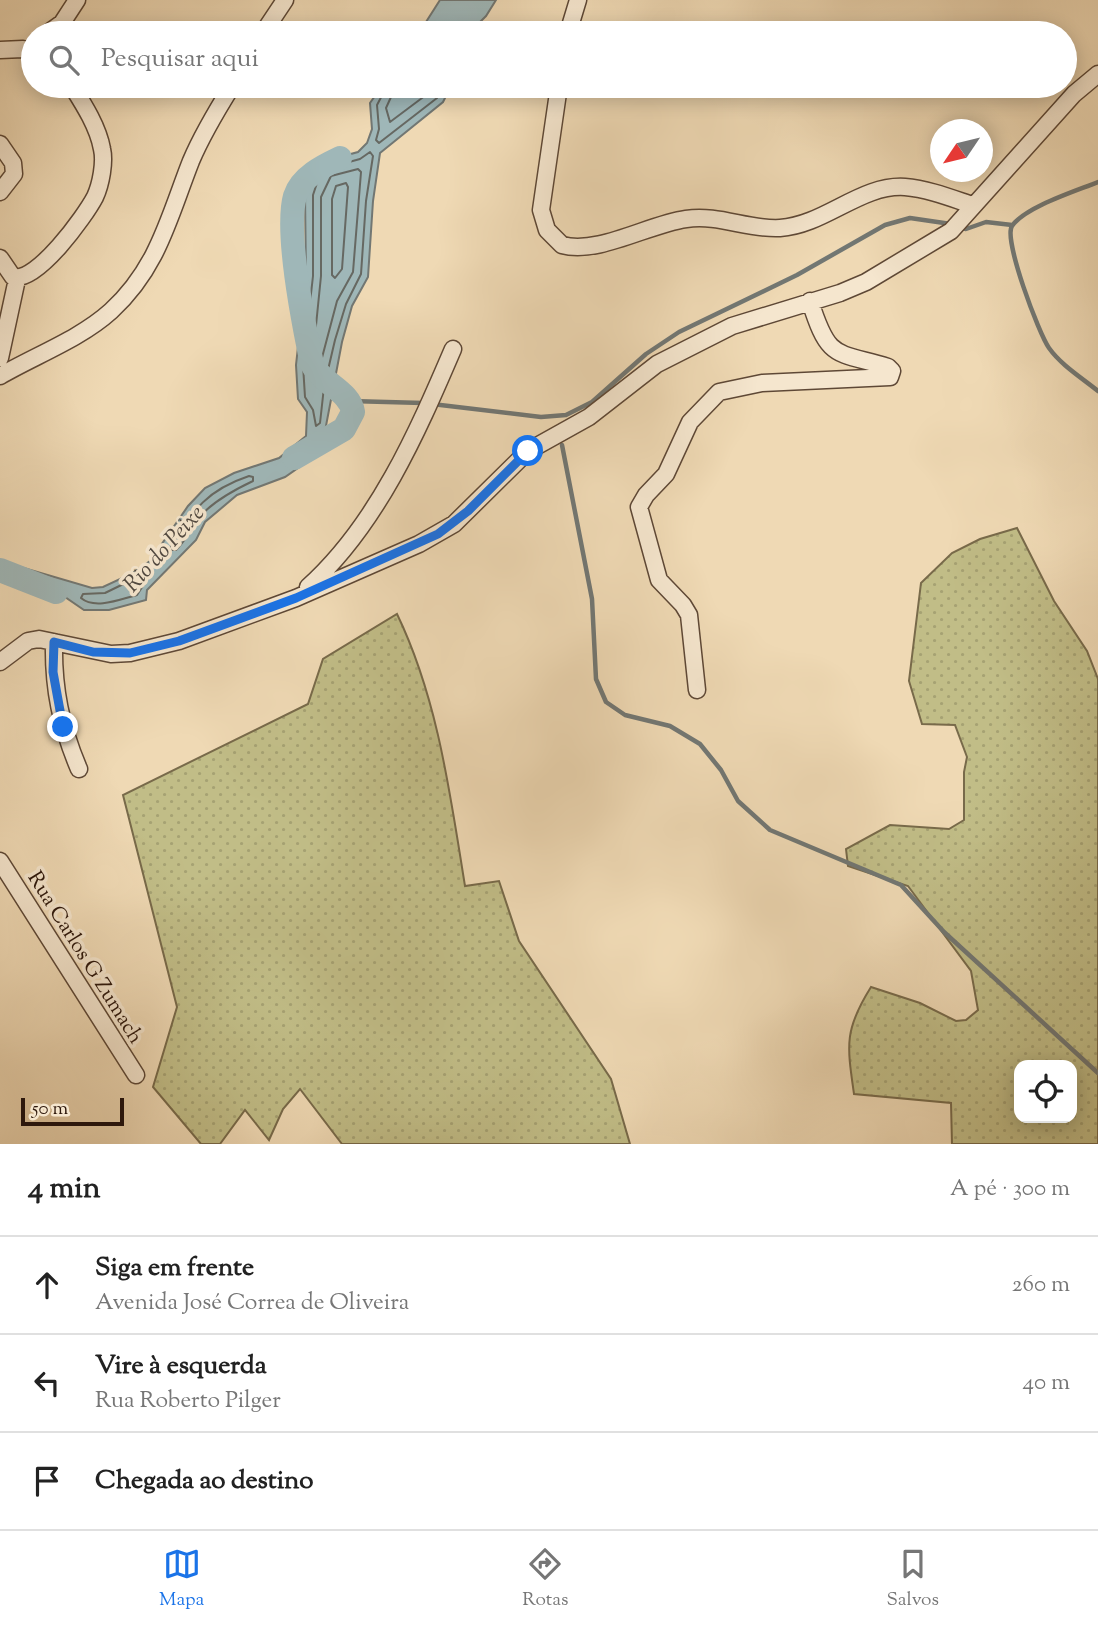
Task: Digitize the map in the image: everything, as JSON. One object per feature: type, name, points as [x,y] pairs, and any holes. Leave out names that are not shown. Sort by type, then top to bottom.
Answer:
[{"type":"street","points":[[66,21],[77,0]]},
{"type":"street","points":[[271,21],[285,0]]},
{"type":"street","points":[[572,21],[578,0]]},
{"type":"street","points":[[0,50],[21,49]]},
{"type":"street","points":[[1077,92],[1098,74]]},
{"type":"street","points":[[0,358],[18,279],[47,259],[73,232],[95,196],[101,175],[103,150],[79,98]]},
{"type":"street","points":[[0,376],[89,327],[127,295],[168,229],[191,162],[207,127],[225,98]]},
{"type":"street","points":[[557,98],[541,210],[547,230],[562,245],[592,245],[660,224],[701,217],[761,227],[802,225],[873,192],[889,188],[921,190],[967,211]]},
{"type":"street","points":[[0,662],[28,641],[54,642],[93,652],[130,653],[179,641],[296,598],[438,534],[468,511],[528,451],[589,417],[668,358],[732,326],[866,282],[951,231],[1071,98]]},
{"type":"street","points":[[0,144],[13,163],[14,174],[0,192]]},
{"type":"street","points":[[0,258],[18,279]]},
{"type":"street","points":[[697,690],[689,615],[659,580],[639,507],[646,495],[666,474],[690,422],[719,393],[762,383],[890,377],[892,372],[888,367],[843,356],[832,348],[817,322],[810,301]]},
{"type":"street","points":[[296,598],[331,567],[376,507],[453,349]]},
{"type":"street","points":[[54,642],[57,701],[79,769]]},
{"type":"street","name":"Rua Carlos G Zumach","points":[[0,861],[136,1075]]},
{"type":"shaded area","points":[[1017,528],[1054,601],[1087,651],[1098,679],[1098,1144],[952,1144],[951,1103],[854,1094],[850,1038],[856,1015],[871,987],[920,1003],[956,1021],[966,1020],[978,1010],[971,971],[908,886],[848,866],[846,849],[890,825],[949,829],[964,820],[964,772],[967,757],[955,725],[922,724],[909,681],[921,583],[952,553],[980,539]]},
{"type":"shaded area","points":[[397,614],[423,679],[433,713],[448,782],[465,886],[499,881],[519,941],[611,1079],[630,1144],[342,1144],[300,1089],[283,1109],[269,1140],[245,1110],[220,1144],[201,1144],[153,1087],[177,1007],[123,795],[308,704],[323,659]]},
{"type":"water","points":[[440,0],[496,0],[481,21],[427,21]]},
{"type":"water","points":[[374,98],[445,98],[380,153],[373,201],[368,277],[352,306],[342,342],[321,452],[285,477],[237,495],[205,522],[196,540],[147,590],[146,600],[109,610],[84,610],[62,595],[39,593],[22,577],[0,574],[0,561],[92,588],[103,587],[131,574],[150,561],[188,506],[205,488],[234,473],[279,458],[306,436],[307,412],[298,399],[296,365],[306,275],[305,194],[314,170],[325,161],[358,152],[367,143],[372,129],[370,103]]},
{"type":"waterway","name":"Rio do Peixe","points":[[294,458],[344,429],[353,412],[347,398],[322,377],[312,364],[292,232],[298,189],[313,173],[340,158]]},
{"type":"waterway","points":[[1098,182],[1028,212],[1012,226],[1011,234],[1023,287],[1049,348],[1066,366],[1098,391]]},
{"type":"waterway","points":[[432,404],[541,417],[566,415],[592,402],[646,354],[679,332],[797,275],[885,225],[910,218],[951,224]]},
{"type":"waterway","points":[[959,227],[966,229],[986,222],[1012,225]]},
{"type":"waterway","points":[[350,401],[423,403]]},
{"type":"waterway","points":[[562,445],[592,599],[596,679],[606,702],[625,715],[670,726],[700,744],[721,770],[738,801],[770,830],[901,885],[944,932],[1098,1073]]},
{"type":"waterway","name":"Rio do Peixe","points":[[0,570],[56,592]]},
{"type":"route","points":[[63,727],[53,672],[54,642],[93,652],[130,653],[179,641],[296,598],[419,544],[454,524],[528,451]]}]
